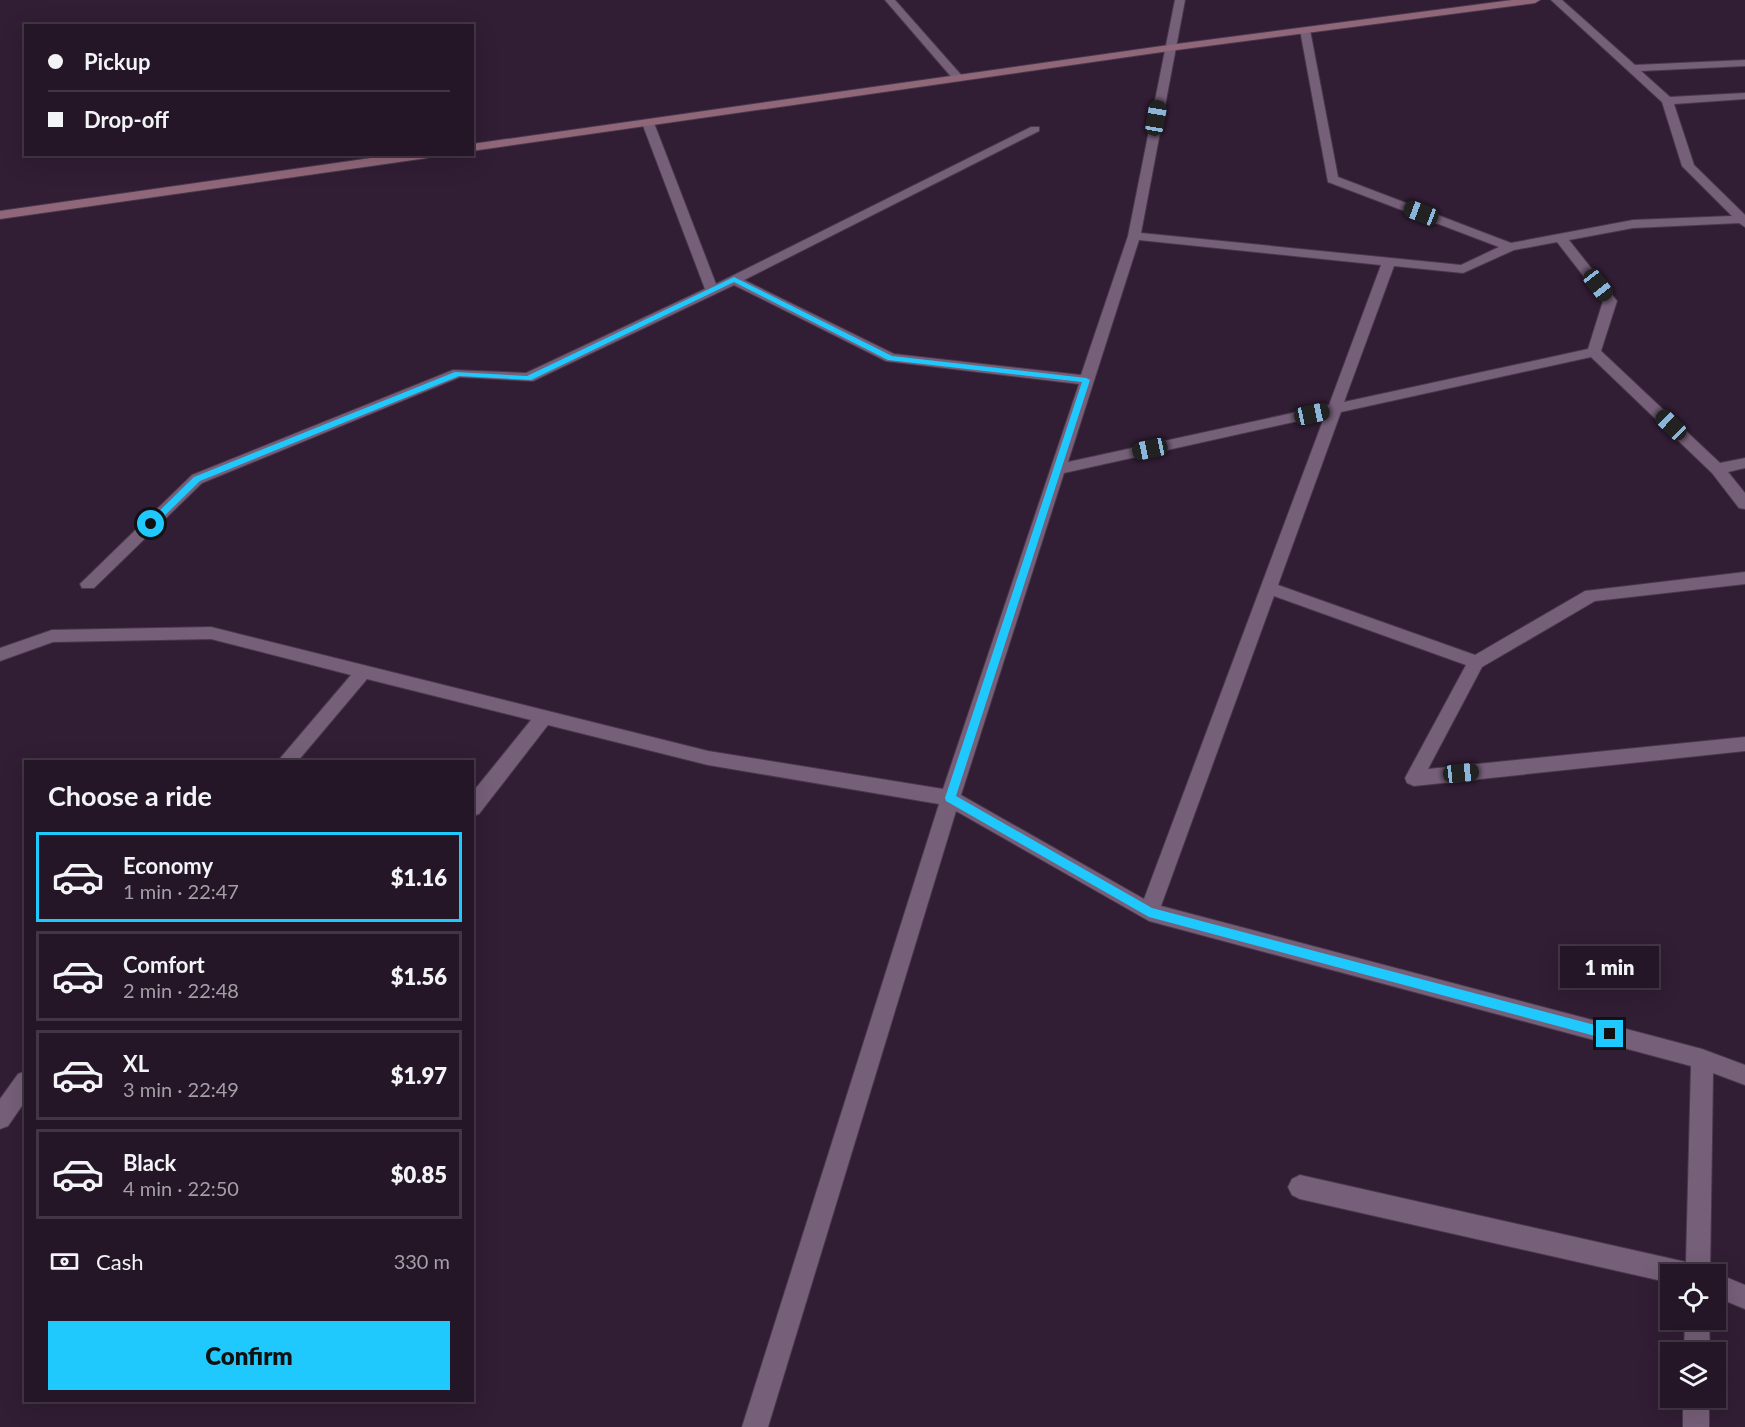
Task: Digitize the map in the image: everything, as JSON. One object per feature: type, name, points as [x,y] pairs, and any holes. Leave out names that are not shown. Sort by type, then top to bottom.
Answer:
[{"type":"street","points":[[890,0],[958,78]]},
{"type":"street","points":[[755,1427],[950,798],[1134,236],[1180,0]]},
{"type":"street","points":[[474,148],[1169,48],[1535,0]]},
{"type":"street","points":[[1556,0],[1667,101],[1688,166],[1744,220]]},
{"type":"street","points":[[1305,30],[1332,179],[1510,247]]},
{"type":"street","points":[[1632,68],[1745,63]]},
{"type":"street","points":[[1667,101],[1745,96]]},
{"type":"street","points":[[648,123],[712,291]]},
{"type":"street","points":[[88,584],[197,479],[458,373],[528,378],[712,291],[1035,129]]},
{"type":"street","points":[[0,215],[414,156]]},
{"type":"street","points":[[1134,236],[1463,269],[1510,247],[1633,224],[1744,220]]},
{"type":"street","points":[[1560,237],[1610,301],[1594,352]]},
{"type":"street","points":[[1149,912],[1389,261]]},
{"type":"street","points":[[734,280],[891,358],[1086,380]]},
{"type":"street","points":[[1058,469],[1594,352]]},
{"type":"street","points":[[1594,352],[1717,469],[1745,504]]},
{"type":"street","points":[[1717,469],[1745,463]]},
{"type":"street","points":[[1745,578],[1592,595],[1476,662],[1414,778],[1745,744]]},
{"type":"street","points":[[1268,588],[1476,662]]},
{"type":"street","points":[[0,655],[52,636],[211,633],[708,758],[950,798],[1149,912],[1702,1059],[1745,1074]]},
{"type":"street","points":[[288,760],[364,671]]},
{"type":"street","points":[[474,805],[545,716]]},
{"type":"street","points":[[1698,1264],[1702,1059]]},
{"type":"street","points":[[0,1118],[24,1084]]},
{"type":"street","points":[[1300,1187],[1660,1268]]},
{"type":"street","points":[[1726,1289],[1745,1297]]},
{"type":"street","points":[[1696,1408],[1696,1427]]},
{"type":"route","points":[[151,524],[197,479],[458,373],[528,378],[734,280],[891,358],[1086,380],[950,798],[1149,912],[1610,1034]]}]
